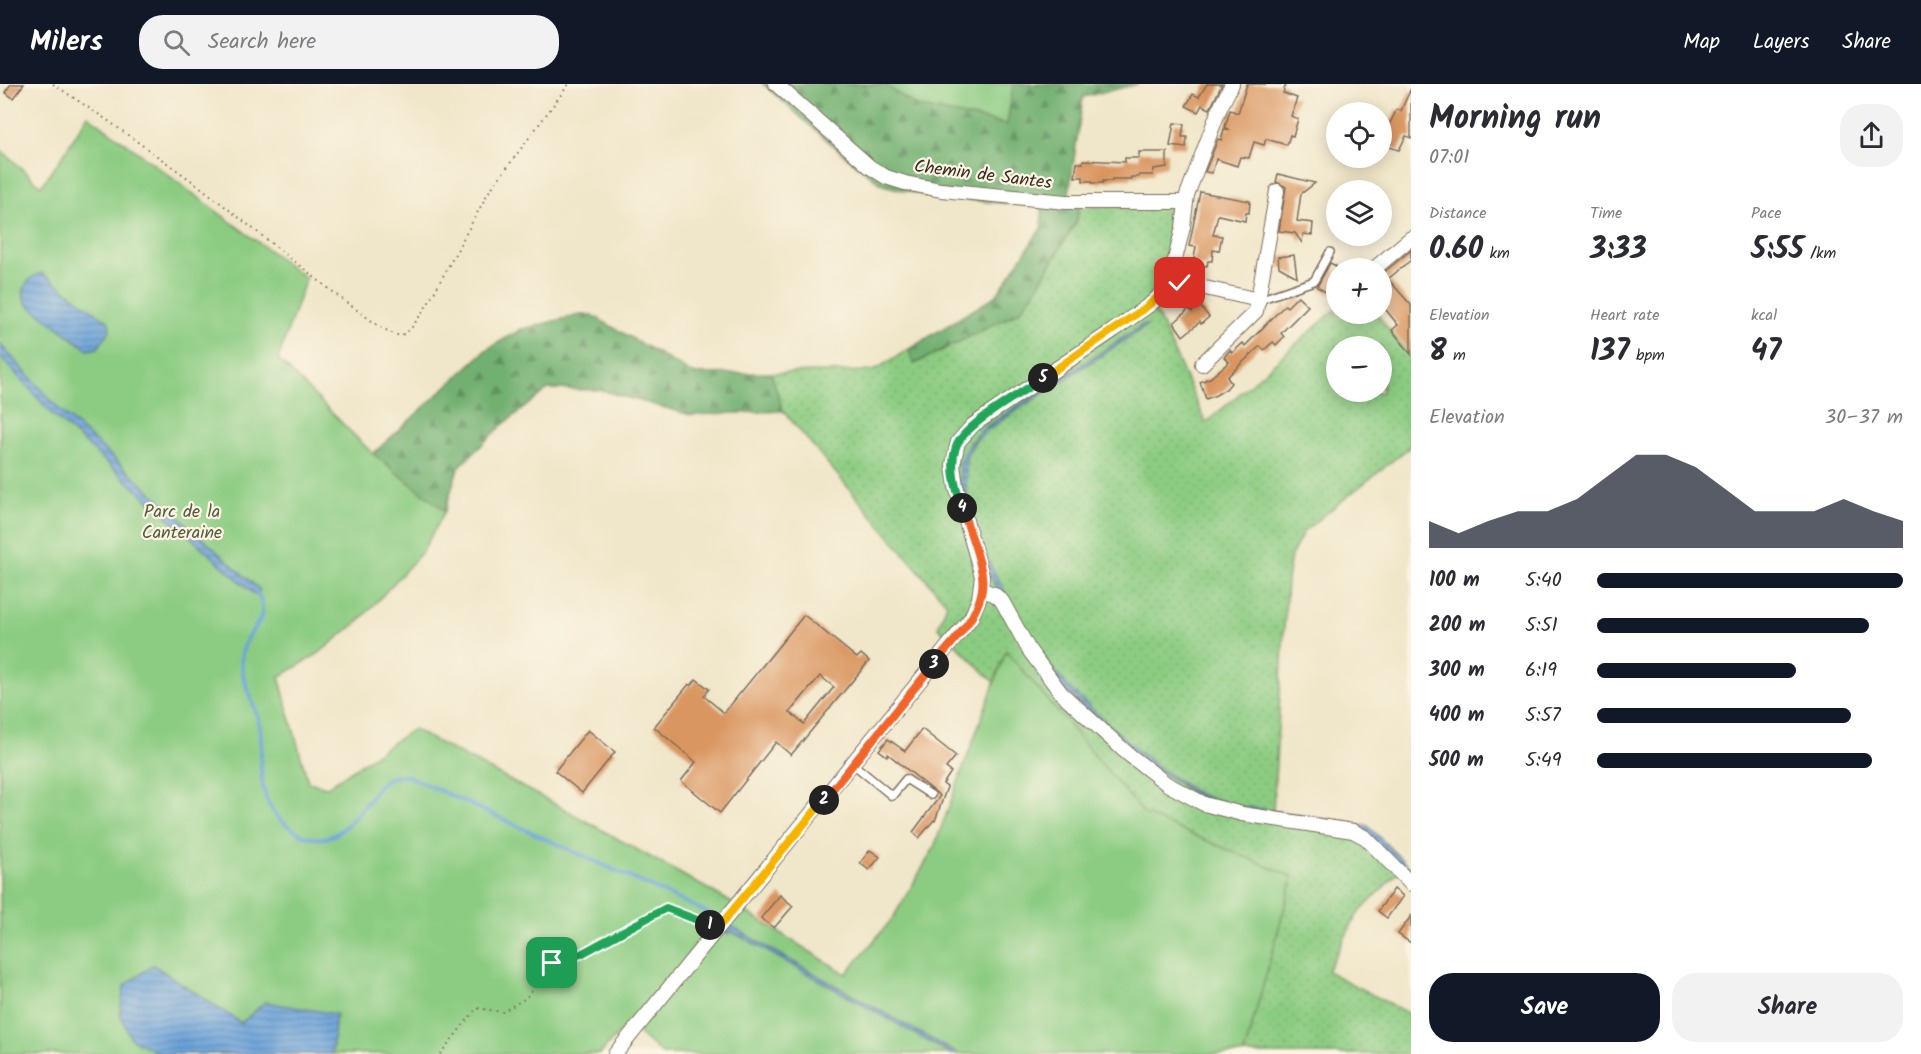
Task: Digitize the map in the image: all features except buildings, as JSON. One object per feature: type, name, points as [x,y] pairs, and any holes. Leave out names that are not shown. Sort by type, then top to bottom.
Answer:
[{"type":"street","name":"Chemin de Santes","points":[[776,84],[870,167],[886,177],[905,183],[941,190],[1066,202],[1185,202]]},
{"type":"street","points":[[615,1054],[964,628],[978,605],[982,590],[980,568],[956,486],[954,456],[958,442],[973,425],[1158,297],[1169,280],[1182,234],[1185,202],[1219,110],[1232,84]]},
{"type":"street","points":[[1202,364],[1253,315],[1259,300],[1277,191]]},
{"type":"street","points":[[1387,258],[1411,238]]},
{"type":"street","points":[[1169,280],[1259,300]]},
{"type":"street","points":[[982,590],[994,594],[1002,601],[1029,650],[1071,704],[1161,780],[1193,799],[1229,811],[1277,821],[1353,831],[1366,838],[1411,884]]},
{"type":"lane","points":[[1259,300],[1314,281],[1330,252]]},
{"type":"lane","points":[[853,764],[892,796],[906,779],[931,795]]},
{"type":"path","points":[[53,84],[199,186],[342,299],[380,327],[396,335],[402,335],[410,330],[439,284],[488,193],[570,84]]},
{"type":"path","points":[[440,1054],[477,1008],[502,1012],[526,999],[552,963],[581,954],[666,908],[718,928]]},
{"type":"green space","points":[[763,84],[884,84],[917,106],[1007,124],[1013,84],[1138,84],[1083,97],[1067,207],[1079,207],[1077,220],[1033,294],[1019,312],[914,364],[909,349],[996,296],[1042,227],[1042,207],[927,196],[883,185],[844,155]]},
{"type":"green space","points":[[884,84],[1013,84],[1007,124],[917,106]]},
{"type":"green space","name":"Parc de la Canteraine","points":[[88,115],[306,278],[278,359],[373,454],[445,511],[422,552],[360,620],[318,654],[279,677],[308,782],[327,787],[413,729],[566,810],[722,897],[846,974],[893,918],[933,850],[1006,651],[1145,815],[1293,877],[1244,1054],[662,1054],[627,1023],[600,1054],[0,1054],[0,149],[41,186]]},
{"type":"green space","points":[[1079,207],[1166,207],[1175,213],[1176,227],[1167,269],[1150,298],[1206,423],[1326,318],[1326,324],[1385,324],[1411,358],[1411,446],[1304,531],[1291,556],[1287,580],[1273,811],[1219,802],[1259,814],[1363,829],[1402,868],[1357,915],[1327,971],[1411,1015],[1411,1054],[1244,1054],[1293,877],[1145,815],[1006,651],[994,682],[938,627],[947,604],[783,411],[771,373],[873,371],[909,349],[915,364],[1019,312],[1033,294],[1077,221]],"holes":[[[1143,325],[1147,325],[990,428],[973,443],[968,451],[964,480],[969,510],[996,577],[1014,610],[1052,667],[1095,716],[1113,732],[1071,698],[1033,650],[991,578],[979,550],[960,482],[968,445],[981,430]],[[1159,769],[1198,794],[1208,798],[1188,792]]]},
{"type":"green space","points":[[579,315],[592,315],[693,374],[771,373],[783,411],[691,415],[600,390],[548,389],[500,427],[458,468],[445,511],[373,454],[487,349],[522,329]]},
{"type":"water","points":[[42,273],[109,322],[110,330],[98,348],[88,350],[27,304],[24,299],[24,289],[32,277]]},
{"type":"water","points":[[1143,325],[1148,325],[990,428],[975,441],[966,456],[966,491],[976,531],[990,565],[1043,657],[1069,688],[1137,750],[1166,773],[1200,795],[1239,806],[1368,826],[1411,869],[1411,878],[1363,829],[1259,814],[1200,798],[1141,759],[1057,682],[991,578],[979,550],[960,482],[960,462],[963,453],[981,430]]},
{"type":"water","points":[[0,344],[60,410],[260,590],[255,595],[52,414],[0,356]]},
{"type":"water","points":[[729,924],[958,1054],[951,1054],[731,931],[728,934],[724,931]]},
{"type":"water","points":[[153,965],[241,1023],[265,1002],[336,1014],[332,1054],[161,1054],[131,1039],[120,1014],[124,986]]},
{"type":"waterway","points":[[255,589],[261,600],[261,617],[245,644],[242,654],[242,670],[259,725],[264,792],[271,809],[283,822],[311,838],[333,835],[352,820],[384,781],[394,776],[408,776],[717,917]]},
{"type":"route","points":[[552,963],[581,954],[666,908],[718,928],[964,628],[978,605],[982,590],[982,576],[958,495],[953,465],[956,448],[962,436],[973,425],[1145,308],[1163,292],[1169,280],[1180,283]]}]
